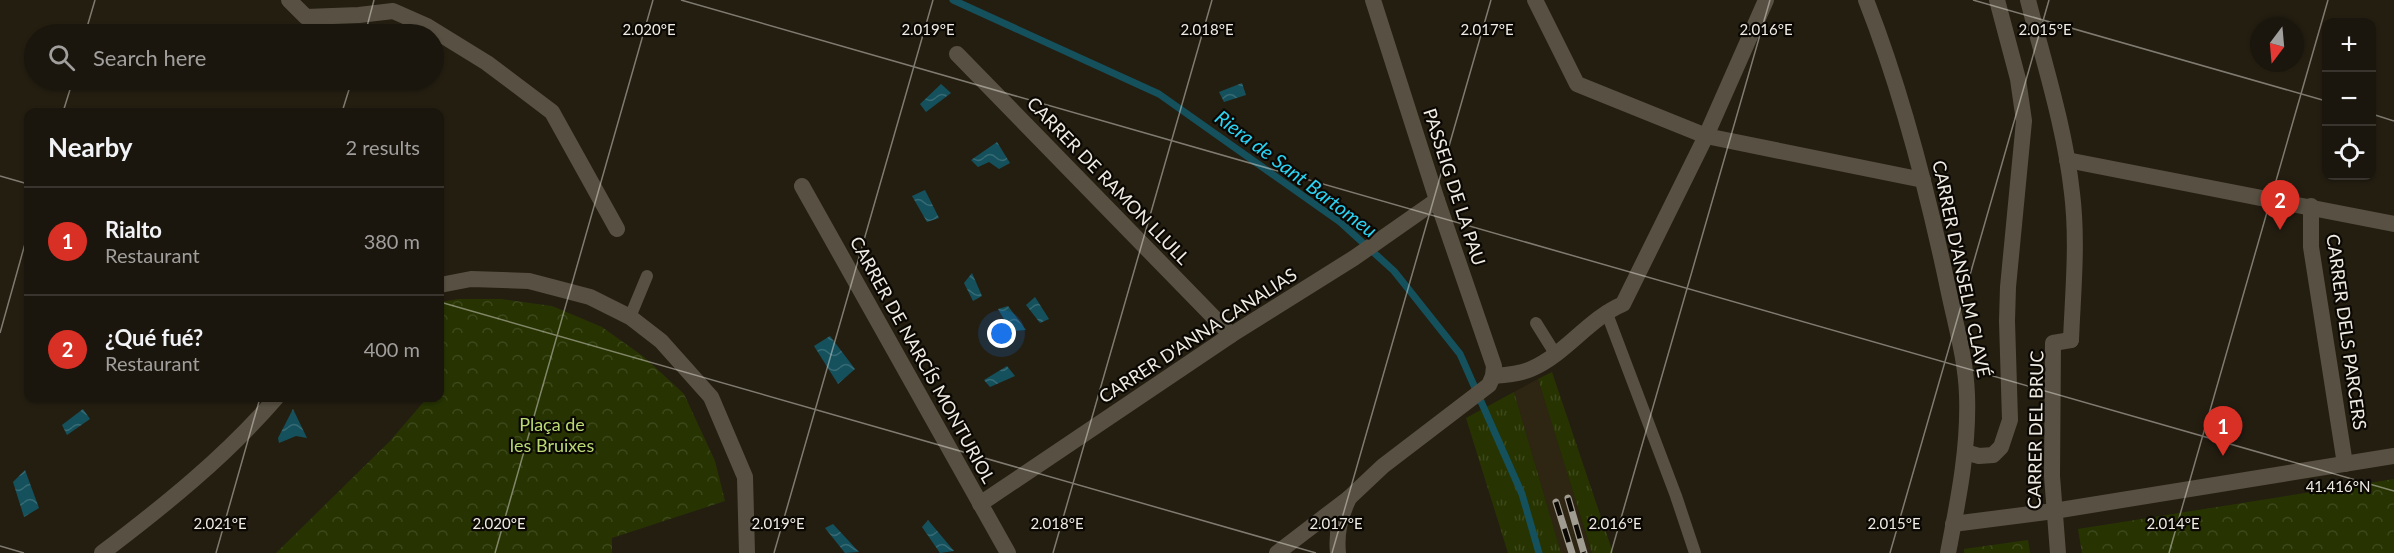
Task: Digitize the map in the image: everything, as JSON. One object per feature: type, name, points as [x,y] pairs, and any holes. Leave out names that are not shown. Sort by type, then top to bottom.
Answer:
[{"type":"street","points":[[289,0],[306,17],[393,11],[422,24]]},
{"type":"street","name":"PASSEIG DE LA PAU","points":[[1373,0],[1437,200],[1494,366],[1491,381]]},
{"type":"street","points":[[1535,0],[1577,84],[1706,136],[1923,180]]},
{"type":"street","points":[[1276,553],[1349,498],[1383,466],[1491,381],[1529,370],[1556,355],[1606,311],[1623,304],[1706,136],[1766,0]]},
{"type":"street","name":"CARRER D'ANSELM CLAVÉ","points":[[1866,0],[1897,84],[1923,180],[1964,368],[1967,394],[1965,452],[1948,553]]},
{"type":"street","points":[[1965,452],[1980,456],[1994,455],[2001,447],[2010,420],[2008,287],[2024,121],[2018,79],[1997,0]]},
{"type":"street","name":"CARRER DEL BRUC","points":[[2028,0],[2073,193],[2075,258],[2071,340],[2054,343],[2052,455],[2058,553]]},
{"type":"street","points":[[444,36],[487,63],[552,112],[617,229]]},
{"type":"street","name":"CARRER DE RAMON LLULL","points":[[957,54],[1231,335]]},
{"type":"street","points":[[2067,160],[2394,224]]},
{"type":"street","name":"CARRER DE NARCÍS MONTURIOL","points":[[802,186],[1008,553]]},
{"type":"street","name":"CARRER D'ANNA CANALIAS","points":[[980,504],[1231,335],[1354,258],[1437,200]]},
{"type":"street","name":"CARRER DELS PARCERS","points":[[2311,206],[2312,247],[2345,464]]},
{"type":"street","points":[[444,284],[471,279],[529,280],[590,297],[630,317],[661,340],[711,397],[745,477],[747,553]]},
{"type":"street","points":[[102,553],[196,479],[273,402]]},
{"type":"street","points":[[1953,524],[2054,511],[2394,456]]},
{"type":"street","points":[[1338,553],[1337,536],[1341,516],[1349,498]]},
{"type":"lane","points":[[630,317],[647,276]]},
{"type":"lane","points":[[1606,311],[1676,496],[1695,553]]},
{"type":"lane","points":[[1536,323],[1556,355]]},
{"type":"shaded area","points":[[1538,379],[1592,553],[1561,553],[1514,392]]},
{"type":"green space","name":"Plaça de les Bruixes","points":[[501,299],[552,306],[602,327],[644,357],[684,394],[715,461],[725,501],[612,538],[612,553],[276,553],[390,441],[424,402],[444,402],[444,301]]},
{"type":"green space","points":[[1552,372],[1613,553],[1592,553],[1538,379]]},
{"type":"green space","points":[[1514,392],[1561,553],[1508,553],[1466,418]]},
{"type":"green space","points":[[2394,479],[2394,553],[2082,553],[2078,529]]},
{"type":"green space","points":[[2028,540],[2030,553],[1964,553],[1964,549]]},
{"type":"water","points":[[1242,83],[1246,95],[1224,102],[1219,92]]},
{"type":"water","points":[[941,84],[951,93],[926,112],[920,104]]},
{"type":"water","points":[[997,142],[1010,163],[999,169],[989,162],[978,167],[971,160]]},
{"type":"water","points":[[925,190],[939,218],[927,222],[912,196]]},
{"type":"water","points":[[972,273],[982,296],[973,301],[964,283]]},
{"type":"water","points":[[1035,297],[1049,319],[1040,323],[1026,305]]},
{"type":"water","points":[[1008,306],[1026,330],[1011,331],[998,309]]},
{"type":"water","points":[[830,336],[855,369],[838,384],[814,346]]},
{"type":"water","points":[[1007,366],[1015,376],[990,387],[984,380]]},
{"type":"water","points":[[83,409],[90,419],[67,435],[62,425]]},
{"type":"water","points":[[293,409],[307,438],[296,436],[279,443],[278,438]]},
{"type":"water","points":[[25,470],[39,508],[24,517],[13,482]]},
{"type":"water","points":[[928,520],[954,551],[940,553],[922,527]]},
{"type":"water","points":[[833,524],[859,552],[845,553],[825,528]]},
{"type":"waterway","name":"Riera de Sant Bartomeu","points":[[953,0],[1159,94],[1340,222],[1394,271],[1460,354],[1522,494],[1539,553]]},
{"type":"railway","points":[[1568,498],[1584,553]]},
{"type":"railway","points":[[1556,502],[1572,553]]},
{"type":"place","name":"¿Qué fué?","points":[[2280,230]]},
{"type":"place","name":"Rialto","points":[[2223,456]]}]
